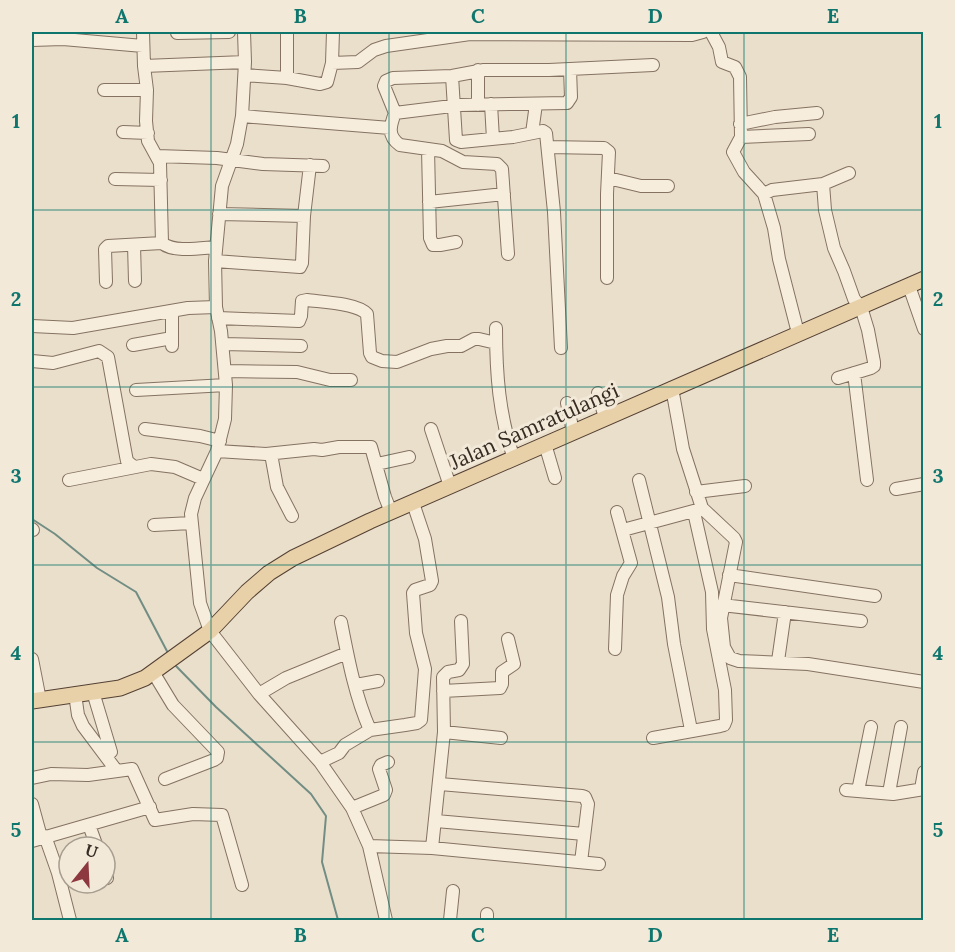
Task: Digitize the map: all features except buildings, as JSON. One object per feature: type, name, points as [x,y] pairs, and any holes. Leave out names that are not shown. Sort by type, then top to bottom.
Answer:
[{"type":"main road","name":"Jalan Samratulangi","points":[[36,701],[129,686],[167,663],[210,631],[247,592],[269,573],[293,558],[391,512],[924,279]]},
{"type":"street","points":[[143,32],[148,141],[160,163],[162,243]]},
{"type":"street","points":[[177,33],[229,32]]},
{"type":"street","points":[[244,32],[245,68],[242,116],[239,136],[222,186],[215,261],[217,313],[223,344],[226,385],[225,419],[219,446],[192,507],[191,523],[200,603],[210,631],[259,694],[320,762],[352,808],[369,846],[386,921]]},
{"type":"street","points":[[287,32],[287,78]]},
{"type":"street","points":[[144,66],[245,68],[324,84],[329,78],[332,63],[333,32]]},
{"type":"street","points":[[332,63],[358,62],[374,50],[386,46],[470,34],[692,35],[703,32]]},
{"type":"street","points":[[711,32],[719,46],[722,62],[735,68],[740,77],[741,137]]},
{"type":"street","points":[[32,40],[63,39],[143,46]]},
{"type":"street","points":[[508,254],[504,177],[500,166],[463,162],[447,153],[400,145],[391,135],[390,128],[395,113],[384,86],[388,79],[452,76],[478,70],[653,65]]},
{"type":"street","points":[[395,113],[454,106],[569,102],[571,97],[570,69]]},
{"type":"street","points":[[478,70],[478,105]]},
{"type":"street","points":[[447,153],[456,140],[452,76]]},
{"type":"street","points":[[104,90],[147,90]]},
{"type":"street","points":[[491,104],[493,139]]},
{"type":"street","points":[[532,133],[536,104]]},
{"type":"street","points":[[740,124],[775,117],[817,113]]},
{"type":"street","points":[[242,116],[390,128]]},
{"type":"street","points":[[123,132],[148,133]]},
{"type":"street","points":[[456,140],[461,142],[545,132],[548,147],[561,348]]},
{"type":"street","points":[[798,333],[764,194],[752,183],[733,152],[736,142],[741,137],[809,134]]},
{"type":"street","points":[[548,147],[606,148],[609,152],[607,278]]},
{"type":"street","points":[[428,149],[431,242],[440,246],[456,242]]},
{"type":"street","points":[[158,156],[323,166]]},
{"type":"street","points":[[215,261],[300,267],[310,165]]},
{"type":"street","points":[[764,194],[772,190],[823,184],[849,173]]},
{"type":"street","points":[[114,178],[161,180]]},
{"type":"street","points":[[608,178],[640,186],[668,186]]},
{"type":"street","points":[[823,184],[825,210],[834,248],[854,299],[861,307],[868,330],[874,366],[838,378]]},
{"type":"street","points":[[429,202],[504,194]]},
{"type":"street","points":[[219,214],[304,216]]},
{"type":"street","points":[[106,282],[106,247],[162,243],[167,247],[176,248],[216,247]]},
{"type":"street","points":[[134,245],[135,281]]},
{"type":"street","points":[[909,286],[924,329]]},
{"type":"street","points":[[32,326],[73,328],[188,308],[299,321],[302,301],[307,300],[355,307],[365,311],[370,353],[372,357],[389,362],[397,362],[441,347],[462,346],[474,339],[496,343]]},
{"type":"street","points":[[134,345],[172,342],[172,311]]},
{"type":"street","points":[[496,328],[499,399],[506,435],[514,459]]},
{"type":"street","points":[[223,344],[301,346]]},
{"type":"street","points":[[32,362],[53,363],[99,351],[108,357],[126,456],[134,467]]},
{"type":"street","points":[[225,371],[297,372],[330,380],[351,380]]},
{"type":"street","points":[[854,373],[867,480]]},
{"type":"street","points":[[136,390],[226,385]]},
{"type":"street","points":[[653,738],[720,726],[726,720],[725,690],[713,629],[712,592],[696,492],[683,449],[672,388]]},
{"type":"street","points":[[598,393],[605,418]]},
{"type":"street","points":[[567,403],[573,432]]},
{"type":"street","points":[[145,429],[200,436],[219,446],[271,454],[314,448],[319,450],[339,447],[370,447],[391,512]]},
{"type":"street","points":[[431,429],[450,486]]},
{"type":"street","points":[[545,444],[555,478]]},
{"type":"street","points":[[271,454],[277,487],[292,516]]},
{"type":"street","points":[[376,464],[409,457]]},
{"type":"street","points":[[69,480],[143,465],[175,467],[203,479]]},
{"type":"street","points":[[639,480],[668,597],[674,644],[691,730]]},
{"type":"street","points":[[896,489],[924,484]]},
{"type":"street","points":[[696,492],[746,486]]},
{"type":"street","points":[[320,762],[339,753],[345,745],[370,730],[405,725],[421,720],[425,669],[416,633],[413,593],[415,590],[430,585],[432,581],[425,539],[413,503]]},
{"type":"street","points":[[623,530],[698,510]]},
{"type":"street","points":[[698,510],[736,542],[721,618],[724,647],[730,658],[739,661],[777,661],[846,669],[924,682]]},
{"type":"street","points":[[615,649],[617,595],[623,576],[631,563],[617,512]]},
{"type":"street","points":[[154,525],[191,523]]},
{"type":"street","points":[[729,574],[875,596]]},
{"type":"street","points":[[722,605],[861,621]]},
{"type":"street","points":[[777,661],[785,612]]},
{"type":"street","points":[[432,848],[444,732],[445,674],[459,670],[463,664],[460,621]]},
{"type":"street","points":[[341,622],[363,715],[370,730]]},
{"type":"street","points":[[443,692],[500,688],[502,672],[514,664],[508,639]]},
{"type":"street","points":[[259,694],[286,678],[347,653]]},
{"type":"street","points":[[32,660],[36,701]]},
{"type":"street","points":[[153,672],[173,705],[218,752],[214,760],[165,779]]},
{"type":"street","points":[[356,685],[378,681]]},
{"type":"street","points":[[93,692],[111,752]]},
{"type":"street","points":[[75,694],[78,715],[83,726],[116,770]]},
{"type":"street","points":[[871,727],[852,790],[889,793],[922,789],[924,772]]},
{"type":"street","points":[[889,793],[901,727]]},
{"type":"street","points":[[444,732],[501,738]]},
{"type":"street","points":[[352,808],[384,795],[386,790],[379,769],[381,765],[388,762]]},
{"type":"street","points":[[32,778],[59,774],[88,775],[132,769],[153,818],[158,820],[193,814],[222,815],[242,885]]},
{"type":"street","points":[[440,783],[582,795],[588,804],[581,862]]},
{"type":"street","points":[[32,804],[39,838],[70,921]]},
{"type":"street","points":[[39,838],[150,807]]},
{"type":"street","points":[[436,821],[584,834]]},
{"type":"street","points":[[89,825],[92,835]]},
{"type":"street","points":[[369,846],[432,848],[598,864]]},
{"type":"street","points":[[450,921],[453,891]]},
{"type":"waterway","points":[[32,519],[55,534],[97,568],[136,592],[169,655]]},
{"type":"waterway","points":[[175,665],[216,707],[311,794],[326,816],[322,862],[338,920]]}]
